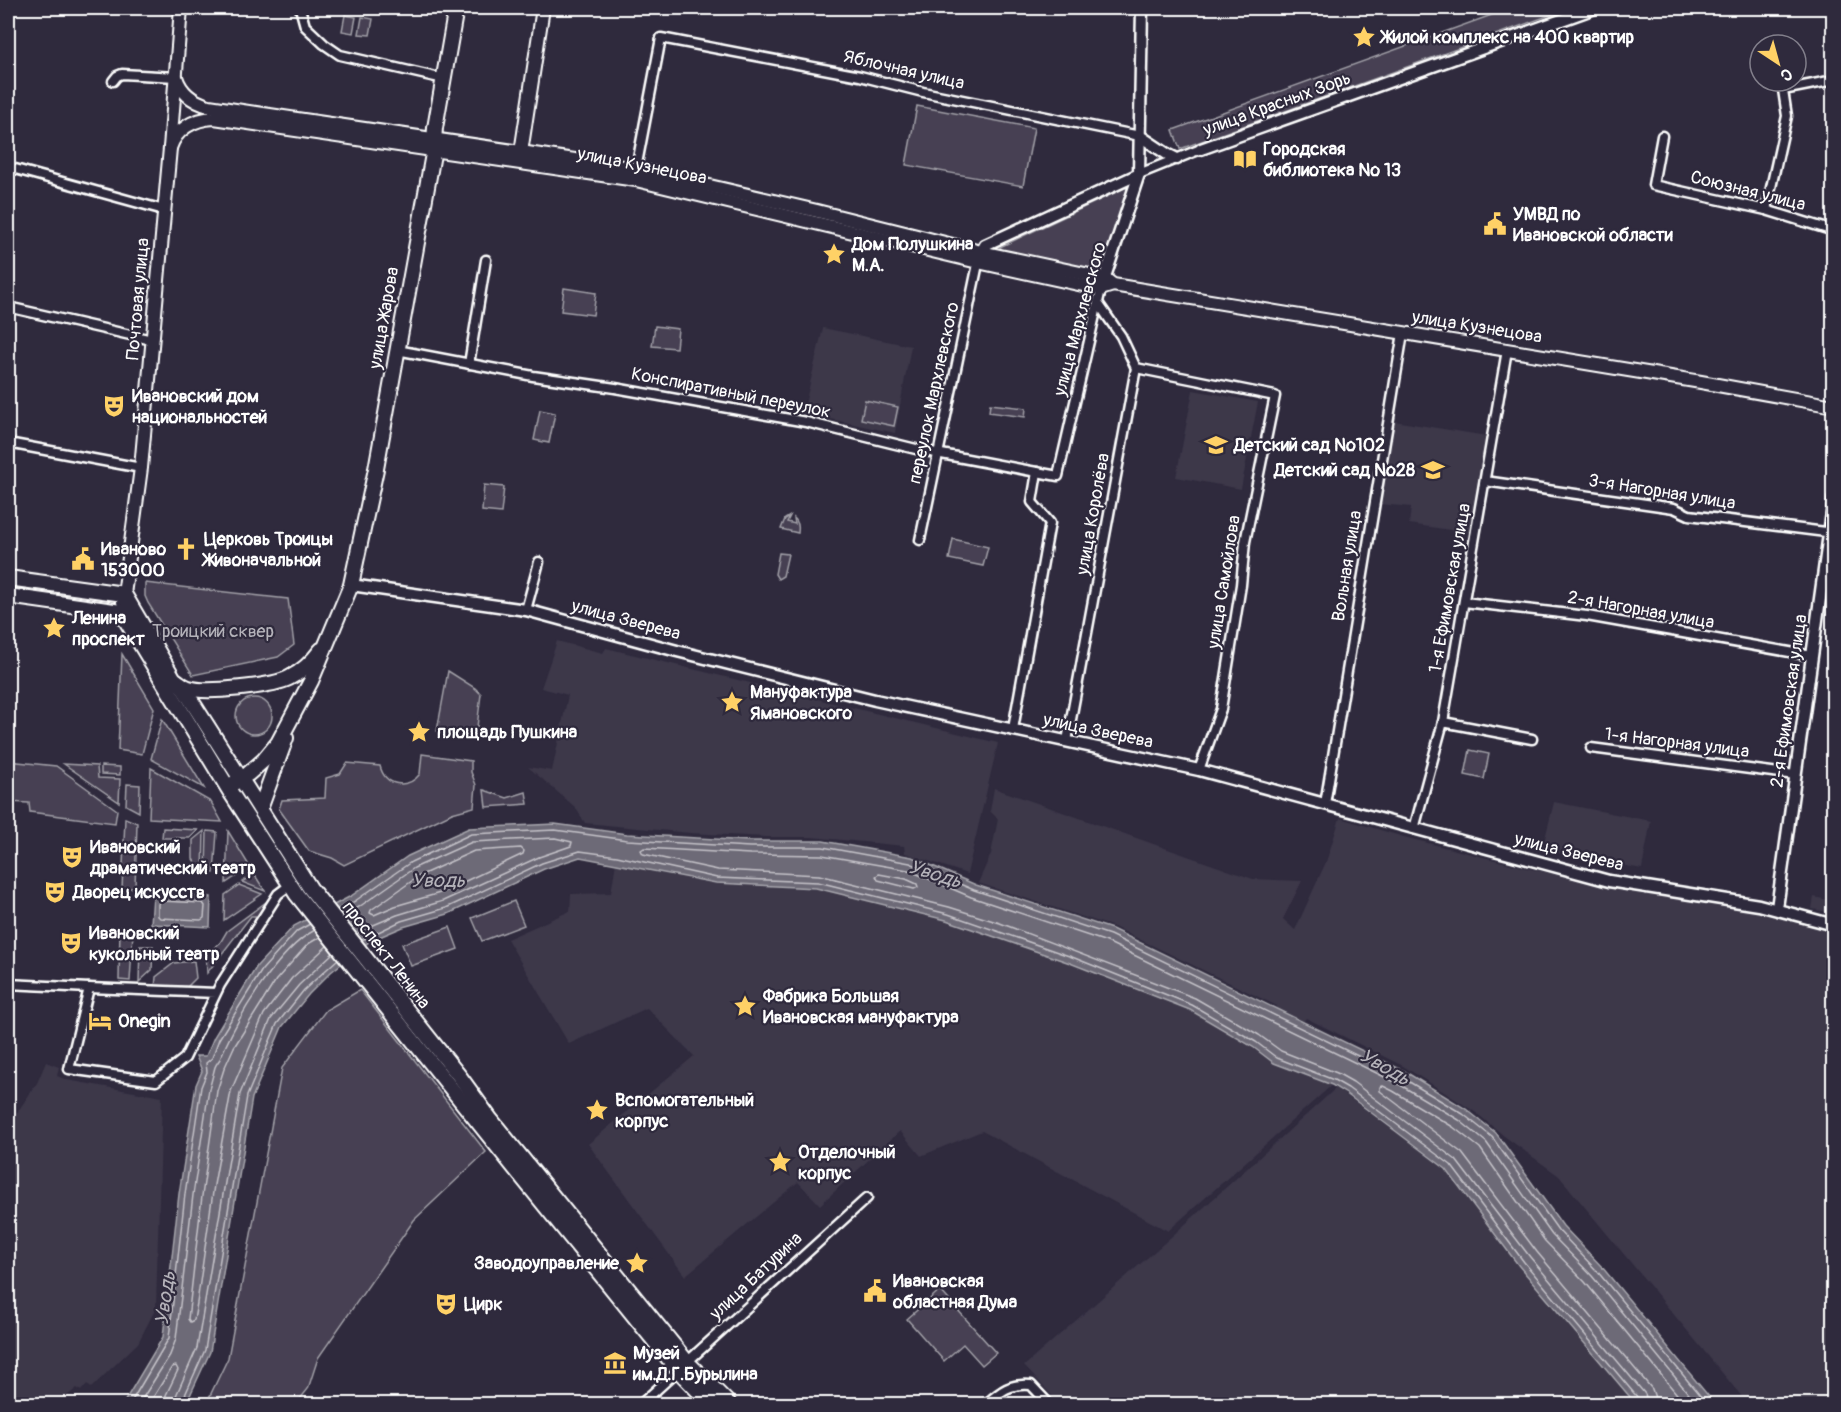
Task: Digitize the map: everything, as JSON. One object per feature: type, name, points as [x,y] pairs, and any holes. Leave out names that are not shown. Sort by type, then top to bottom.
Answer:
[{"type":"main road","name":"Почтовая улица","points":[[121,612],[141,468],[181,8]]},
{"type":"main road","name":"улица Жарова","points":[[333,631],[351,585],[376,469],[456,8]]},
{"type":"main road","points":[[520,157],[543,8]]},
{"type":"main road","name":"улица Кузнецова","points":[[176,77],[189,97],[209,106],[520,157],[636,180],[1106,284],[1710,383],[1833,406]]},
{"type":"main road","name":"улица Кузнецова","points":[[170,148],[175,137],[184,128],[201,119],[214,118],[434,144]]},
{"type":"main road","name":"улица Кузнецова","points":[[520,157],[636,169],[817,211],[979,257]]},
{"type":"main road","points":[[8,578],[124,594]]},
{"type":"main road","name":"проспект Ленина","points":[[124,594],[174,679],[182,686],[310,888],[460,1077],[711,1404]]},
{"type":"main road","points":[[8,596],[121,612]]},
{"type":"main road","name":"проспект Ленина","points":[[121,612],[294,890],[365,982],[683,1366],[729,1404]]},
{"type":"main road","points":[[174,679],[187,688],[202,690],[260,686],[278,682],[305,667],[319,653],[333,631]]},
{"type":"main road","points":[[260,809],[295,712],[333,631]]},
{"type":"main road","points":[[228,787],[264,760],[295,712]]},
{"type":"street","points":[[300,8],[305,26],[340,55],[444,79]]},
{"type":"street","name":"улица Мархлевского","points":[[1058,476],[1098,303],[1106,284],[1139,174],[1142,8]]},
{"type":"street","name":"улица Красных Зорь","points":[[979,257],[985,245],[1139,174],[1202,149],[1595,8]]},
{"type":"street","name":"Яблочная улица","points":[[636,169],[661,38],[860,76],[934,95],[1140,136]]},
{"type":"street","points":[[113,81],[122,74],[176,77]]},
{"type":"street","points":[[1766,210],[1787,116],[1783,90],[1833,80]]},
{"type":"street","points":[[1140,136],[1177,159]]},
{"type":"street","name":"Союзная улица","points":[[1662,136],[1653,185],[1766,210],[1833,231]]},
{"type":"street","points":[[8,167],[164,210]]},
{"type":"street","name":"переулок Мархлевского","points":[[920,540],[979,257]]},
{"type":"street","points":[[469,364],[486,260]]},
{"type":"street","points":[[1098,303],[1121,336],[1137,368]]},
{"type":"street","points":[[8,306],[153,340]]},
{"type":"street","name":"Вольная улица","points":[[1325,804],[1402,333]]},
{"type":"street","name":"Конспиративный переулок","points":[[397,350],[533,376],[806,422],[938,453],[1058,476]]},
{"type":"street","name":"1-я Ефимовская улица","points":[[1414,829],[1443,722],[1508,350]]},
{"type":"street","name":"улица Самойлова","points":[[1137,368],[1275,396],[1245,542],[1241,585],[1221,708],[1199,770]]},
{"type":"street","name":"улица Королёва","points":[[1068,741],[1137,368]]},
{"type":"street","points":[[8,443],[141,468]]},
{"type":"street","points":[[1013,729],[1050,523],[1032,502],[1037,472]]},
{"type":"street","name":"3-я Нагорная улица","points":[[1485,481],[1674,508],[1689,515],[1831,533]]},
{"type":"street","name":"2-я Ефимовская улица","points":[[1777,908],[1831,533],[1833,498]]},
{"type":"street","points":[[526,610],[539,561]]},
{"type":"street","name":"улица Зверева","points":[[351,585],[526,610],[677,651],[875,700],[1199,770],[1609,881],[1777,908],[1833,924]]},
{"type":"street","name":"2-я Нагорная улица","points":[[1464,602],[1587,616],[1812,656]]},
{"type":"street","points":[[1443,722],[1532,739]]},
{"type":"street","name":"1-я Нагорная улица","points":[[1591,748],[1795,775]]},
{"type":"street","points":[[89,988],[69,1070],[156,1081],[185,1058],[216,993],[278,894],[294,890]]},
{"type":"street","points":[[8,984],[216,993]]},
{"type":"street","name":"улица Батурина","points":[[641,1404],[867,1198]]},
{"type":"street","points":[[986,1404],[1005,1389],[1016,1384],[1030,1384],[1049,1404]]},
{"type":"shaded area","points":[[823,328],[911,346],[895,433],[803,413]]},
{"type":"shaded area","name":"Детский сад №102","points":[[1193,390],[1258,402],[1241,489],[1176,477]]},
{"type":"shaded area","name":"Детский сад №28","points":[[1394,421],[1487,436],[1471,533],[1409,524],[1411,507],[1379,504]]},
{"type":"shaded area","points":[[557,641],[603,653],[606,648],[998,743],[967,874],[905,853],[904,846],[811,837],[690,833],[585,823],[575,807],[528,767],[552,771],[568,695],[541,688]]},
{"type":"shaded area","points":[[994,788],[1253,879],[1302,881],[1283,919],[1295,930],[1326,862],[1340,818],[1404,837],[1531,869],[1772,910],[1833,924],[1833,1404],[1748,1404],[1559,1176],[1475,1112],[1403,1066],[1306,1018],[1274,1063],[1332,1085],[1168,1231],[982,1131],[921,1156],[900,1131],[820,1205],[798,1182],[685,1276],[588,1144],[694,1056],[647,1008],[569,1044],[507,939],[570,911],[571,894],[611,893],[616,862],[716,883],[816,888],[946,920],[1070,963],[1190,1010],[1253,1047],[1277,1006],[1114,927],[978,883],[991,854],[998,819],[990,811]]},
{"type":"shaded area","points":[[1554,802],[1651,821],[1642,869],[1542,850]]},
{"type":"shaded area","points":[[1814,897],[1833,901],[1833,913],[1812,909]]},
{"type":"shaded area","points":[[46,1062],[59,1067],[57,1076],[67,1080],[162,1097],[156,1308],[138,1343],[91,1388],[87,1384],[81,1391],[77,1388],[57,1404],[8,1404],[8,1126],[37,1083]]},
{"type":"shaded area","points":[[1336,1088],[1446,1169],[1519,1266],[1636,1404],[1060,1404],[1024,1366]]},
{"type":"green space","points":[[1511,8],[1564,8],[1564,10],[1180,149],[1173,130]]},
{"type":"green space","points":[[345,15],[356,17],[353,33],[342,31]]},
{"type":"green space","points":[[362,17],[373,19],[370,35],[359,34]]},
{"type":"green space","points":[[917,106],[1034,128],[1023,186],[906,165]]},
{"type":"green space","points":[[1127,187],[1128,209],[1113,244],[1103,263],[1090,273],[1003,252],[1000,247]]},
{"type":"green space","points":[[564,288],[596,293],[593,315],[561,311]]},
{"type":"green space","points":[[655,326],[678,329],[676,348],[652,346]]},
{"type":"green space","points":[[865,400],[898,407],[894,426],[861,419]]},
{"type":"green space","points":[[990,404],[1026,408],[1025,417],[989,412]]},
{"type":"green space","points":[[540,410],[555,413],[549,443],[534,440]]},
{"type":"green space","points":[[484,485],[504,487],[501,513],[482,511]]},
{"type":"green space","points":[[790,516],[787,522],[795,524],[794,518],[796,520],[798,533],[781,529],[785,519]]},
{"type":"green space","points":[[953,539],[988,547],[983,566],[949,559]]},
{"type":"green space","points":[[779,553],[788,554],[783,576],[778,579],[775,574]]},
{"type":"green space","name":"Троицкий сквер","points":[[145,583],[288,599],[294,645],[278,657],[193,675],[148,603],[145,596]]},
{"type":"green space","points":[[122,654],[154,708],[142,754],[118,750]]},
{"type":"green space","points":[[448,671],[481,694],[476,735],[437,731]]},
{"type":"green space","points":[[254,698],[267,703],[272,716],[267,729],[254,734],[241,729],[236,716],[241,703]]},
{"type":"green space","points":[[162,719],[204,788],[151,759]]},
{"type":"green space","points":[[1470,750],[1489,754],[1484,779],[1465,775]]},
{"type":"green space","points":[[422,754],[471,761],[471,772],[476,785],[474,807],[452,813],[344,865],[332,858],[309,851],[279,809],[282,800],[325,798],[326,778],[340,774],[347,763],[380,766],[391,782],[403,784],[409,782],[420,774]]},
{"type":"green space","points":[[8,761],[56,766],[117,810],[115,823],[30,812],[29,803],[8,802]]},
{"type":"green space","points":[[64,764],[97,766],[98,778],[120,779],[119,802]]},
{"type":"green space","points":[[101,766],[120,767],[120,775],[101,774]]},
{"type":"green space","points":[[151,768],[211,802],[222,822],[149,818]]},
{"type":"green space","points":[[127,784],[140,785],[139,812],[126,805]]},
{"type":"green space","points":[[484,790],[507,798],[526,792],[528,804],[486,807]]},
{"type":"green space","points":[[125,818],[137,823],[135,887],[122,890]]},
{"type":"green space","points":[[163,828],[198,830],[190,838],[162,838]]},
{"type":"green space","points":[[204,831],[203,873],[193,859],[193,840]]},
{"type":"green space","points":[[207,831],[217,832],[214,873],[206,872]]},
{"type":"green space","points":[[228,831],[250,867],[226,883]]},
{"type":"green space","points":[[254,874],[265,891],[242,882]]},
{"type":"green space","points":[[239,885],[262,894],[224,920],[225,895]]},
{"type":"green space","points":[[514,901],[524,925],[482,941],[472,918]]},
{"type":"green space","points":[[266,902],[258,916],[251,916],[207,973],[206,954],[220,943],[227,931]]},
{"type":"green space","points":[[120,927],[133,932],[130,981],[119,980]]},
{"type":"green space","points":[[450,927],[458,949],[411,966],[402,944]]},
{"type":"green space","points":[[140,946],[153,946],[152,970],[139,982]]},
{"type":"green space","points":[[194,961],[196,978],[184,990],[155,988],[156,977],[174,963]]},
{"type":"green space","points":[[360,990],[486,1152],[414,1220],[318,1358],[308,1389],[296,1404],[206,1404],[228,1358],[282,1068],[326,1010]]},
{"type":"green space","points":[[940,1290],[996,1353],[982,1365],[963,1344],[944,1361],[907,1319]]},
{"type":"water","name":"Уводь","points":[[555,824],[627,834],[750,841],[823,841],[912,857],[976,885],[1112,929],[1404,1071],[1466,1109],[1496,1133],[1563,1226],[1602,1267],[1715,1404],[1636,1404],[1519,1266],[1446,1169],[1345,1093],[1332,1085],[1274,1063],[1253,1047],[1190,1010],[1070,963],[946,920],[816,888],[716,883],[580,857],[544,869],[448,914],[403,927],[370,941],[331,972],[309,994],[282,1027],[252,1098],[210,1352],[186,1404],[123,1404],[163,1337],[179,1194],[196,1085],[202,1071],[196,1056],[206,1056],[214,1037],[257,966],[294,926],[351,896],[408,856],[469,828]]},
{"type":"water","points":[[153,895],[211,897],[210,927],[151,924]]},
{"type":"place","name":"Жилой комплекс на 400 квартир","points":[[1364,37]]},
{"type":"place","name":"Городская библиотека № 13","points":[[1245,159]]},
{"type":"place","name":"УМВД по Ивановской области","points":[[1495,224]]},
{"type":"place","name":"Дом Полушкина М.А.","points":[[834,254]]},
{"type":"place","name":"Ивановский дом национальностей","points":[[114,406]]},
{"type":"place","name":"Детский сад №102","points":[[1216,445]]},
{"type":"place","name":"Детский сад №28","points":[[1433,470]]},
{"type":"place","name":"Церковь Троицы Живоначальной","points":[[186,549]]},
{"type":"place","name":"Иваново 153000","points":[[83,559]]},
{"type":"place","name":"Ленина проспект","points":[[54,628]]},
{"type":"place","name":"Мануфактура Ямановского","points":[[732,702]]},
{"type":"place","name":"площадь Пушкина","points":[[419,732]]},
{"type":"place","name":"Ивановский драматический театр","points":[[72,857]]},
{"type":"place","name":"Дворец искусств","points":[[55,892]]},
{"type":"place","name":"Ивановский кукольный театр","points":[[71,943]]},
{"type":"place","name":"Фабрика Большая Ивановская мануфактура","points":[[745,1006]]},
{"type":"place","name":"Onegin","points":[[100,1021]]},
{"type":"place","name":"Вспомогательный корпус","points":[[597,1110]]},
{"type":"place","name":"Отделочный корпус","points":[[780,1162]]},
{"type":"place","name":"Заводоуправление","points":[[637,1263]]},
{"type":"place","name":"Ивановская областная Дума","points":[[875,1291]]},
{"type":"place","name":"Цирк","points":[[446,1304]]},
{"type":"place","name":"Музей им.Д.Г.Бурылина","points":[[615,1363]]}]
